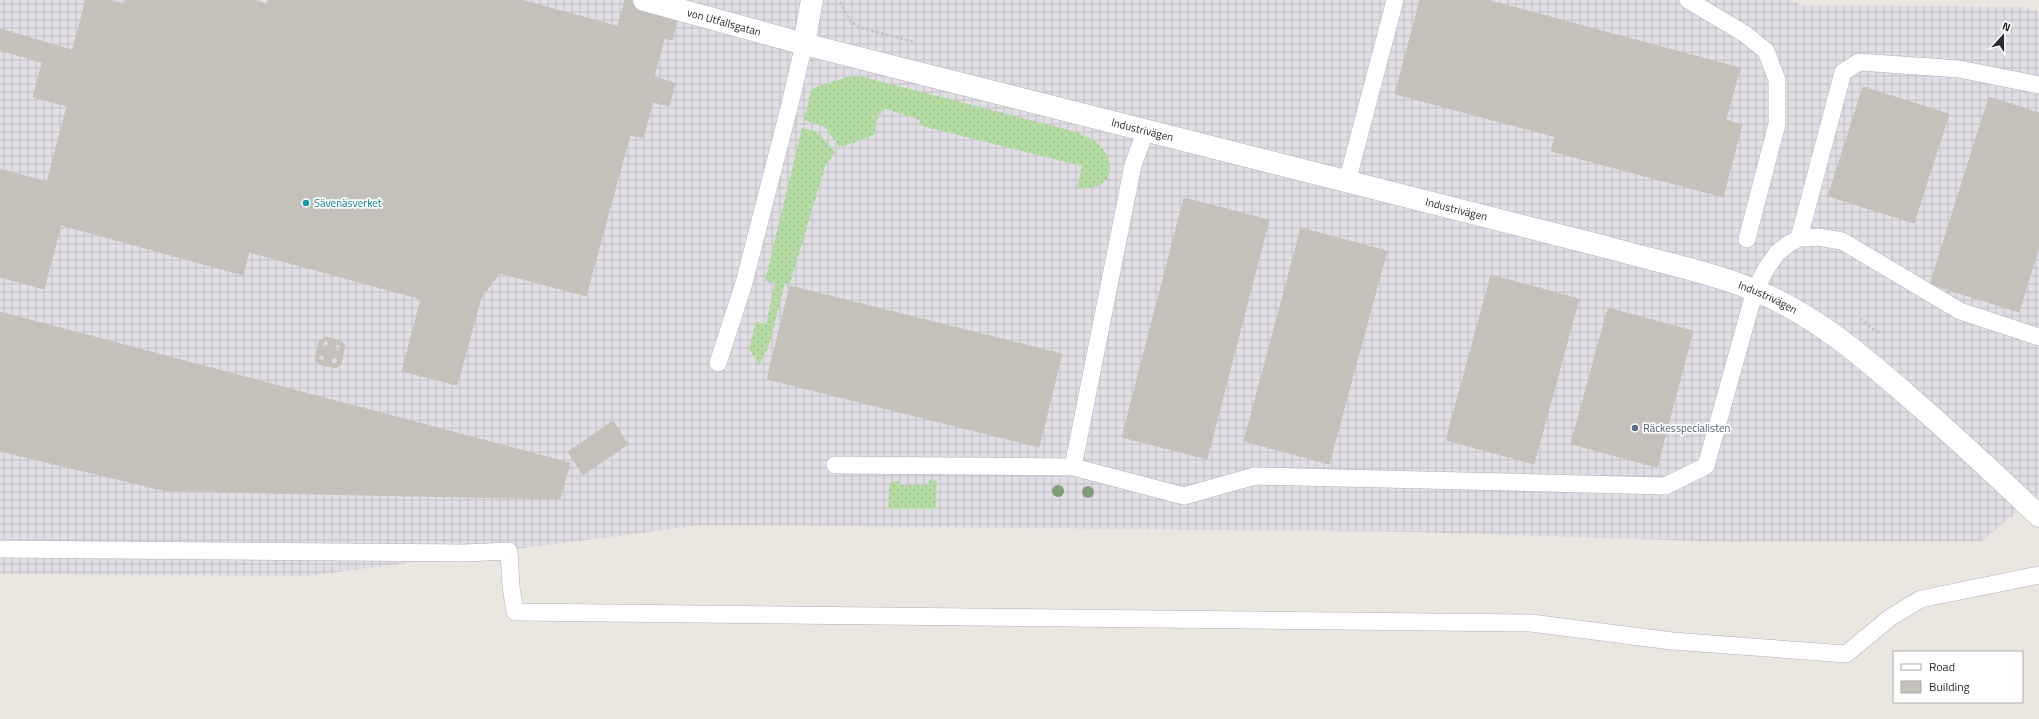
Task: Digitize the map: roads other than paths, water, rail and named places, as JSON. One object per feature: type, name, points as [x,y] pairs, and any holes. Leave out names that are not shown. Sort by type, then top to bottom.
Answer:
[{"type":"street","name":"von Utfallsgatan","points":[[644,0],[804,44]]},
{"type":"street","points":[[804,44],[812,0]]},
{"type":"street","name":"Industrivägen","points":[[804,44],[1606,247],[1715,277],[1755,290],[1808,317],[1857,352],[1961,442],[2039,516]]},
{"type":"lane","points":[[1347,182],[1395,0]]},
{"type":"lane","points":[[1688,0],[1745,34],[1766,51],[1777,80],[1777,124],[1747,239]]},
{"type":"lane","points":[[718,363],[744,283],[804,44]]},
{"type":"lane","points":[[1799,238],[1844,72],[1859,62],[1959,69],[2039,85]]},
{"type":"lane","points":[[1073,467],[1134,165],[1146,130]]},
{"type":"lane","points":[[836,465],[1073,467],[1184,496],[1255,476],[1665,486],[1706,466],[1755,290],[1766,269],[1777,253],[1799,238],[1818,237],[1842,241],[1960,311],[2039,337]]},
{"type":"lane","points":[[0,549],[464,553],[509,551],[511,586],[515,612],[1531,623],[1672,641],[1846,654],[1891,618],[1921,598],[2039,575]]},
{"type":"place","name":"Sävenäsverket","points":[[306,203]]},
{"type":"place","name":"Räckesspecialisten","points":[[1635,428]]}]
